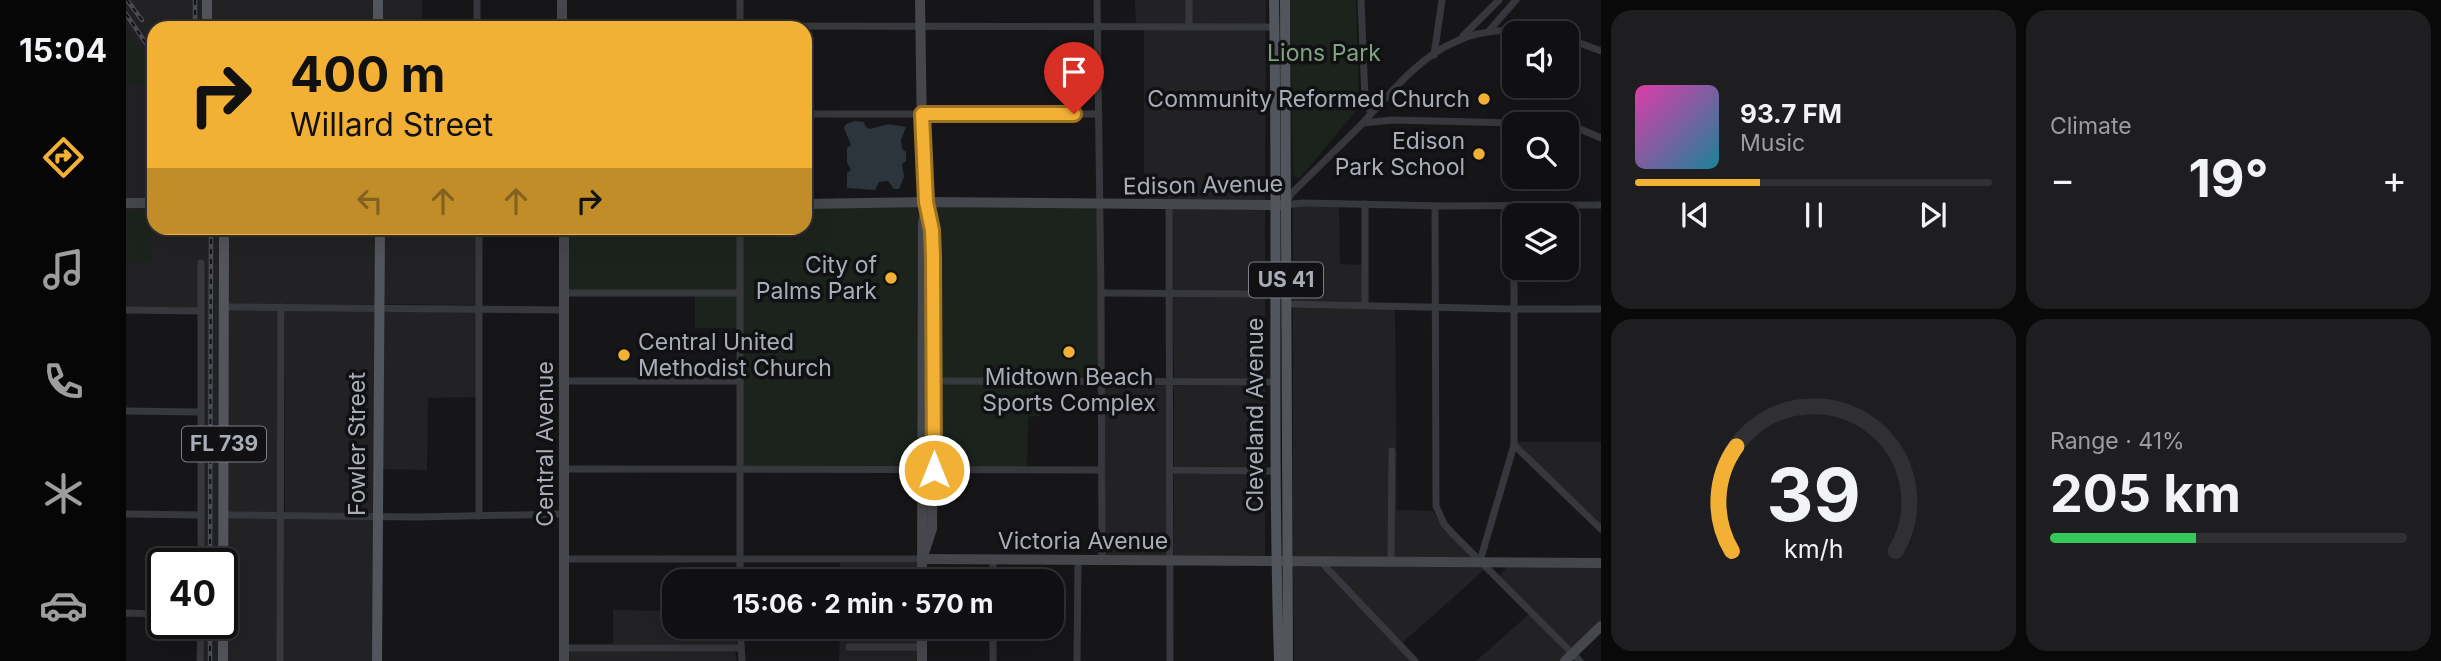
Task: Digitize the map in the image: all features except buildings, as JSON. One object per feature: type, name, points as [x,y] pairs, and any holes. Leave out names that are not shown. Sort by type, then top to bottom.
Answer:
[{"type":"main road","points":[[207,0],[207,21]]},
{"type":"main road","points":[[378,0],[378,21]]},
{"type":"main road","name":"Cleveland Avenue","points":[[1274,0],[1286,304],[1279,661]]},
{"type":"main road","name":"Cleveland Avenue","points":[[1285,0],[1281,205],[1275,294],[1275,382],[1276,471],[1288,661]]},
{"type":"main road","points":[[1274,27],[1286,44]]},
{"type":"main road","name":"FL 739","points":[[223,661],[224,235]]},
{"type":"main road","name":"Fowler Street","points":[[377,661],[380,235]]},
{"type":"main road","points":[[1275,382],[1286,406]]},
{"type":"street","points":[[477,0],[477,21]]},
{"type":"street","points":[[562,0],[562,21]]},
{"type":"street","points":[[740,0],[740,21]]},
{"type":"street","points":[[920,0],[932,529],[922,559],[922,569]]},
{"type":"street","points":[[1097,0],[1101,205],[1101,560]]},
{"type":"street","points":[[1189,0],[1189,26]]},
{"type":"street","points":[[1361,0],[1365,99],[1371,113]]},
{"type":"street","points":[[1434,55],[1442,0]]},
{"type":"street","points":[[1281,205],[1409,75],[1460,39],[1499,0]]},
{"type":"street","points":[[1486,33],[1516,0]]},
{"type":"street","points":[[1483,17],[1481,26],[1486,33]]},
{"type":"street","points":[[812,27],[1274,27]]},
{"type":"street","points":[[1460,39],[1502,31]]},
{"type":"street","points":[[1579,43],[1601,51]]},
{"type":"street","points":[[812,114],[1099,114]]},
{"type":"street","points":[[1363,123],[1392,120],[1502,123]]},
{"type":"street","points":[[1579,129],[1601,138]]},
{"type":"street","points":[[126,203],[147,203]]},
{"type":"street","name":"Edison Avenue","points":[[812,204],[1303,203],[1502,209]]},
{"type":"street","points":[[1365,204],[1365,305]]},
{"type":"street","points":[[1169,205],[1170,661]]},
{"type":"street","name":"Edison Avenue","points":[[1579,206],[1601,205]]},
{"type":"street","points":[[1435,206],[1436,506],[1444,524],[1573,659],[1601,626]]},
{"type":"street","points":[[479,235],[479,516]]},
{"type":"street","name":"Central Avenue","points":[[564,235],[564,661]]},
{"type":"street","points":[[740,235],[740,569]]},
{"type":"street","points":[[201,263],[201,548]]},
{"type":"street","points":[[1480,561],[1514,445],[1514,280]]},
{"type":"street","points":[[565,293],[740,293]]},
{"type":"street","points":[[1101,293],[1275,294]]},
{"type":"street","points":[[1286,304],[1601,309]]},
{"type":"street","points":[[225,307],[564,310]]},
{"type":"street","points":[[280,661],[281,307]]},
{"type":"street","points":[[126,310],[201,311]]},
{"type":"street","points":[[565,381],[740,381]]},
{"type":"street","points":[[928,381],[1275,382]]},
{"type":"street","points":[[126,411],[201,412]]},
{"type":"street","points":[[1514,445],[1601,529]]},
{"type":"street","points":[[1391,561],[1392,451]]},
{"type":"street","points":[[565,469],[1101,470]]},
{"type":"street","points":[[1171,470],[1276,471]]},
{"type":"street","points":[[126,513],[201,515]]},
{"type":"street","points":[[223,515],[565,514]]},
{"type":"street","name":"Victoria Avenue","points":[[565,559],[1601,563]]},
{"type":"street","points":[[993,560],[993,569]]},
{"type":"street","points":[[1319,560],[1415,661]]},
{"type":"street","points":[[1077,561],[1077,661]]},
{"type":"street","points":[[126,614],[147,614]]},
{"type":"street","points":[[200,661],[201,639]]},
{"type":"street","points":[[740,639],[742,661]]},
{"type":"street","points":[[922,639],[922,661]]},
{"type":"street","points":[[993,639],[993,661]]},
{"type":"street","points":[[849,647],[922,647]]},
{"type":"street","points":[[564,648],[740,648]]},
{"type":"shaded area","points":[[126,0],[204,0],[204,21],[147,21],[147,235],[221,235],[220,548],[200,548],[200,311],[126,309]]},
{"type":"shaded area","points":[[210,0],[375,0],[375,21],[210,21]]},
{"type":"shaded area","points":[[381,0],[422,0],[422,21],[381,21]]},
{"type":"shaded area","points":[[1135,0],[1266,0],[1265,201],[1144,201],[1144,30],[1136,26]]},
{"type":"shaded area","points":[[864,122],[870,129],[888,124],[906,127],[901,140],[906,161],[902,164],[904,177],[899,189],[894,189],[888,181],[879,182],[875,190],[847,188],[847,173],[851,170],[847,162],[847,148],[851,145],[844,128],[846,124]]},
{"type":"shaded area","points":[[1293,207],[1339,207],[1340,264],[1362,265],[1362,302],[1293,301]]},
{"type":"shaded area","points":[[1172,208],[1265,208],[1265,290],[1173,290]]},
{"type":"shaded area","points":[[227,235],[377,235],[376,304],[228,304]]},
{"type":"shaded area","points":[[383,235],[476,235],[476,305],[382,304]]},
{"type":"shaded area","points":[[1173,297],[1265,297],[1265,379],[1174,379]]},
{"type":"shaded area","points":[[1293,308],[1395,309],[1397,510],[1433,511],[1442,526],[1472,558],[1394,557],[1395,448],[1390,448],[1388,557],[1293,557]]},
{"type":"shaded area","points":[[278,310],[278,512],[226,512],[228,311]]},
{"type":"shaded area","points":[[285,310],[376,311],[374,513],[285,512]]},
{"type":"shaded area","points":[[382,311],[476,312],[476,397],[428,398],[427,470],[381,469]]},
{"type":"shaded area","points":[[1104,385],[1167,386],[1168,557],[1105,557]]},
{"type":"shaded area","points":[[1265,385],[1265,467],[1174,466],[1174,386]]},
{"type":"shaded area","points":[[1601,442],[1601,524],[1517,444]]},
{"type":"shaded area","points":[[1174,473],[1265,474],[1265,557],[1174,557]]},
{"type":"shaded area","points":[[226,519],[278,519],[277,661],[226,661],[226,639],[238,639],[238,548],[226,548]]},
{"type":"shaded area","points":[[284,519],[375,520],[374,661],[283,661]]},
{"type":"shaded area","points":[[840,563],[919,563],[919,569],[840,569]]},
{"type":"shaded area","points":[[1293,564],[1317,564],[1411,661],[1294,661]]},
{"type":"shaded area","points":[[1326,564],[1479,565],[1484,570],[1402,643]]},
{"type":"shaded area","points":[[1508,565],[1601,566],[1601,622],[1573,649],[1500,576]]},
{"type":"shaded area","points":[[613,610],[662,611],[662,639],[736,639],[736,645],[613,644]]},
{"type":"shaded area","points":[[1529,614],[1568,654],[1560,661],[1476,661]]},
{"type":"shaded area","points":[[200,639],[220,639],[219,661],[200,661]]},
{"type":"shaded area","points":[[840,639],[919,639],[919,661],[839,661]]},
{"type":"shaded area","points":[[567,651],[735,652],[737,661],[567,661]]},
{"type":"green space","name":"Lions Park","points":[[1290,0],[1356,0],[1359,107],[1300,178],[1294,177],[1293,172]]},
{"type":"green space","points":[[126,31],[147,61],[147,84],[126,83]]},
{"type":"green space","points":[[928,203],[1099,207],[1100,380],[1040,380],[1040,416],[1028,417],[1027,469],[936,468]]},
{"type":"green space","name":"City of Palms Park","points":[[924,204],[922,468],[742,468],[742,235],[812,235],[812,205]]},
{"type":"green space","points":[[126,210],[147,211],[147,235],[151,235],[150,263],[126,262]]},
{"type":"green space","points":[[565,235],[739,235],[739,291],[566,292]]},
{"type":"green space","points":[[695,295],[739,295],[739,328],[695,328]]},
{"type":"railway","points":[[127,0],[142,20]]},
{"type":"railway","points":[[195,0],[195,21]]},
{"type":"railway","points":[[126,14],[147,45]]},
{"type":"railway","points":[[210,548],[211,235]]},
{"type":"railway","points":[[210,639],[210,661]]},
{"type":"place","name":"Community Reformed Church","points":[[1484,99]]},
{"type":"place","name":"Edison Park School","points":[[1479,154]]},
{"type":"place","name":"City of Palms Park","points":[[891,278]]},
{"type":"place","name":"Midtown Beach Sports Complex","points":[[1069,352]]},
{"type":"place","name":"Central United Methodist Church","points":[[624,355]]},
{"type":"route","points":[[934,470],[933,257],[932,230],[926,202],[922,114],[1074,114]]}]
